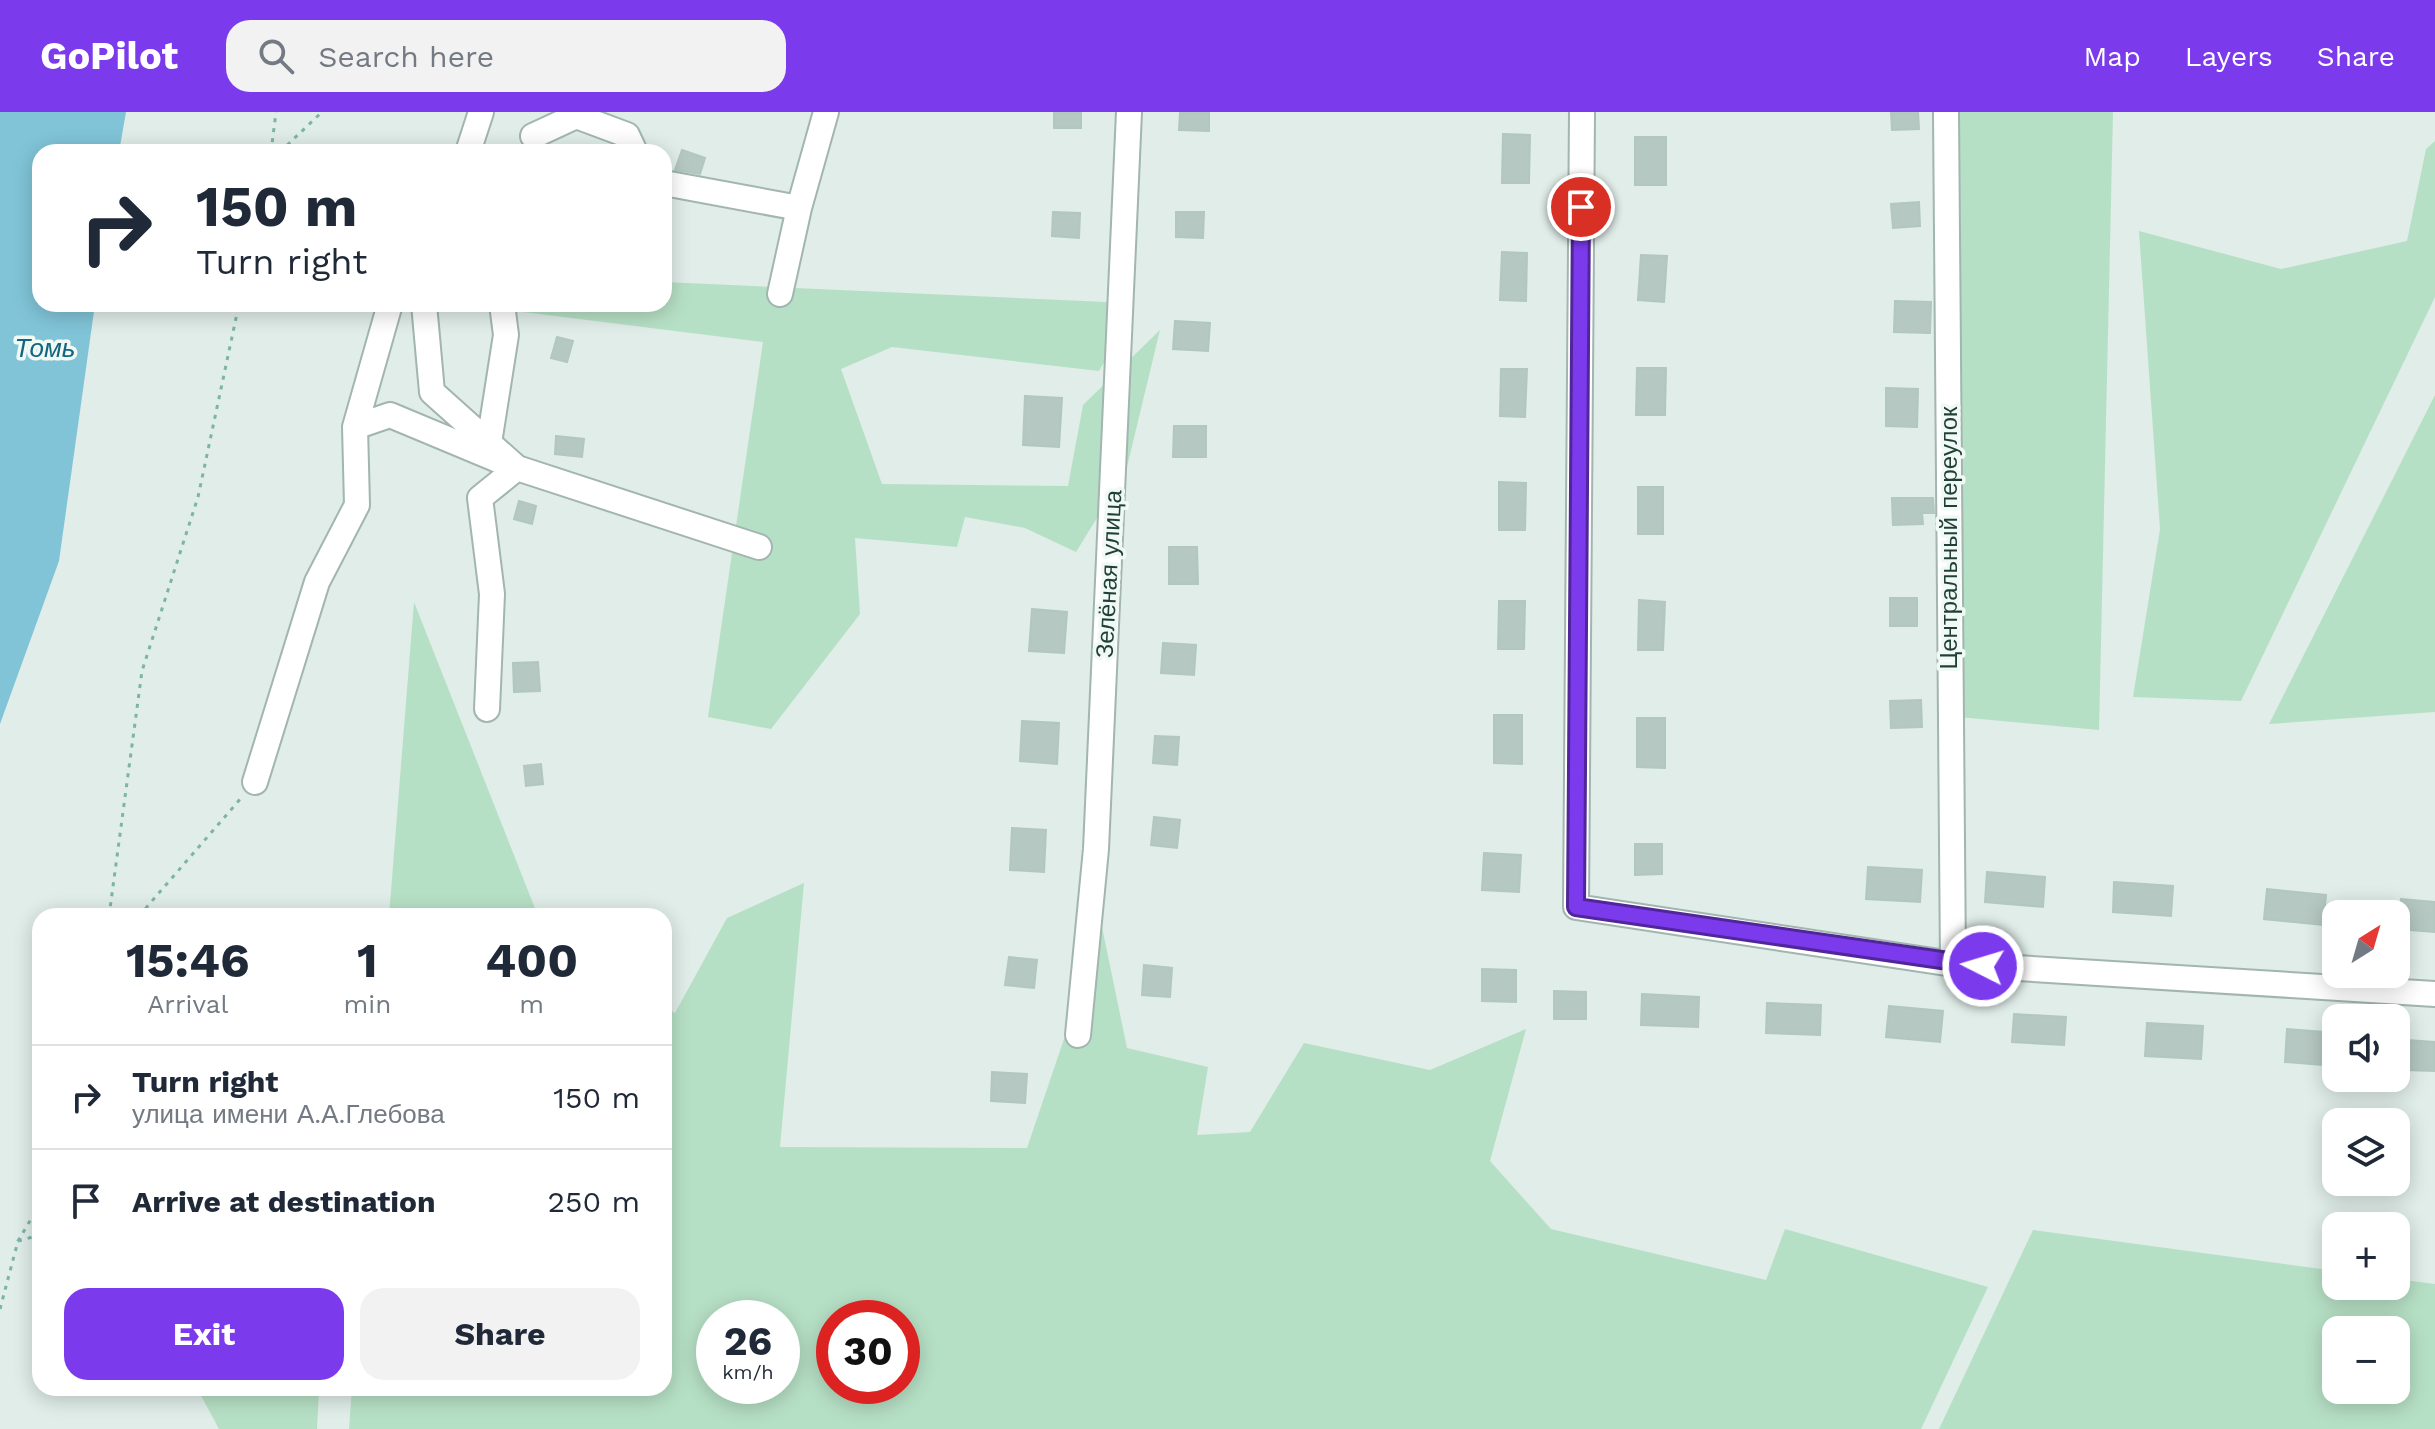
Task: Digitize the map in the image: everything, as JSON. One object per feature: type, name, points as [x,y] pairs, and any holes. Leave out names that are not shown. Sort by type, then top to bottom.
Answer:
[{"type":"street","points":[[471,144],[481,112]]},
{"type":"street","points":[[531,144],[546,112]]},
{"type":"street","points":[[780,294],[799,208],[826,112]]},
{"type":"street","name":"Зелёная улица","points":[[1078,1035],[1096,849],[1129,112]]},
{"type":"street","points":[[1582,112],[1576,907],[1953,964],[2435,994]]},
{"type":"street","name":"Центральный переулок","points":[[1946,112],[1953,964]]},
{"type":"street","points":[[531,144],[576,116],[627,135],[631,144]]},
{"type":"street","points":[[672,184],[799,208]]},
{"type":"street","points":[[255,782],[317,582],[357,505],[355,427],[388,312]]},
{"type":"street","points":[[426,312],[432,392],[517,468]]},
{"type":"street","points":[[489,443],[506,335],[503,312]]},
{"type":"street","points":[[355,427],[390,415],[517,468],[759,547]]},
{"type":"street","points":[[487,709],[492,594],[480,498],[517,468]]},
{"type":"path","points":[[272,144],[276,112]]},
{"type":"path","points":[[288,144],[322,112]]},
{"type":"path","points":[[110,908],[142,671],[198,497],[237,312]]},
{"type":"path","points":[[146,908],[255,782]]},
{"type":"path","points":[[0,1309],[18,1241],[32,1217]]},
{"type":"path","points":[[18,1241],[32,1237]]},
{"type":"green space","points":[[1958,112],[2113,112],[2099,730],[1959,717]]},
{"type":"green space","points":[[2435,141],[2435,297],[2241,701],[2133,697],[2160,529],[2139,231],[2281,269],[2407,241],[2426,149]]},
{"type":"green space","points":[[672,282],[1106,302],[1131,316],[1099,371],[892,347],[841,369],[882,484],[1068,486],[1083,405],[1160,330],[1126,471],[1076,552],[1025,528],[965,517],[957,547],[855,538],[860,614],[771,729],[708,717],[763,342],[523,312],[672,312]]},
{"type":"green space","points":[[2435,395],[2435,712],[2269,724]]},
{"type":"green space","points":[[414,602],[535,908],[390,908]]},
{"type":"green space","points":[[804,883],[780,1147],[1027,1148],[1102,927],[1127,1048],[1208,1067],[1197,1135],[1250,1132],[1304,1043],[1430,1070],[1526,1029],[1490,1161],[1551,1229],[1766,1280],[1785,1229],[1988,1287],[1921,1429],[349,1429],[351,1396],[672,1396],[672,1011],[675,1013],[727,918]]},
{"type":"green space","points":[[2033,1230],[2322,1269],[2322,1300],[2410,1300],[2410,1281],[2435,1284],[2435,1429],[1939,1429]]},
{"type":"green space","points":[[201,1396],[319,1396],[317,1429],[219,1429]]},
{"type":"water","name":"Томь","points":[[0,112],[126,112],[120,144],[32,144],[32,312],[94,312],[59,561],[0,724]]},
{"type":"building","points":[[1054,112],[1081,112],[1081,128],[1054,128]]},
{"type":"building","points":[[1180,112],[1209,112],[1209,131],[1179,130]]},
{"type":"building","points":[[1891,112],[1918,112],[1919,129],[1892,130]]},
{"type":"building","points":[[1503,134],[1530,135],[1529,183],[1502,183]]},
{"type":"building","points":[[1635,137],[1666,137],[1666,185],[1635,185]]},
{"type":"building","points":[[682,150],[705,158],[700,174],[675,170]]},
{"type":"building","points":[[1919,202],[1920,226],[1893,228],[1891,204]]},
{"type":"building","points":[[1053,212],[1080,213],[1079,238],[1052,236]]},
{"type":"building","points":[[1176,212],[1204,212],[1203,238],[1176,237]]},
{"type":"building","points":[[1502,252],[1527,253],[1526,301],[1500,300]]},
{"type":"building","points":[[1641,255],[1667,256],[1664,302],[1638,300]]},
{"type":"building","points":[[1895,301],[1931,302],[1930,333],[1894,332]]},
{"type":"building","points":[[1175,321],[1210,323],[1208,351],[1173,349]]},
{"type":"building","points":[[557,337],[573,341],[567,362],[551,358]]},
{"type":"building","points":[[1637,368],[1666,368],[1665,415],[1636,415]]},
{"type":"building","points":[[1501,369],[1527,369],[1525,417],[1500,416]]},
{"type":"building","points":[[1886,388],[1918,389],[1917,427],[1886,426]]},
{"type":"building","points":[[1025,396],[1062,398],[1059,447],[1023,445]]},
{"type":"building","points":[[1174,426],[1206,426],[1206,457],[1173,457]]},
{"type":"building","points":[[556,436],[584,439],[582,457],[555,454]]},
{"type":"building","points":[[1499,482],[1526,483],[1525,530],[1499,530]]},
{"type":"building","points":[[1638,487],[1663,487],[1663,534],[1638,534]]},
{"type":"building","points":[[1892,498],[1933,498],[1934,513],[1922,513],[1923,524],[1893,525]]},
{"type":"building","points":[[519,501],[536,506],[532,524],[514,519]]},
{"type":"building","points":[[1169,547],[1197,547],[1198,584],[1169,584]]},
{"type":"building","points":[[1890,598],[1917,598],[1917,626],[1890,626]]},
{"type":"building","points":[[1639,600],[1665,602],[1663,650],[1638,650]]},
{"type":"building","points":[[1499,601],[1525,601],[1524,649],[1498,649]]},
{"type":"building","points":[[1032,609],[1067,612],[1064,653],[1029,651]]},
{"type":"building","points":[[1163,643],[1196,645],[1194,675],[1161,673]]},
{"type":"building","points":[[538,662],[540,691],[514,692],[513,663]]},
{"type":"building","points":[[1921,700],[1922,727],[1891,728],[1890,701]]},
{"type":"building","points":[[1494,715],[1522,715],[1522,764],[1494,763]]},
{"type":"building","points":[[1637,718],[1665,718],[1665,768],[1637,767]]},
{"type":"building","points":[[1022,721],[1059,723],[1057,764],[1020,761]]},
{"type":"building","points":[[1155,736],[1179,737],[1177,765],[1153,763]]},
{"type":"building","points":[[541,764],[543,784],[526,786],[524,766]]},
{"type":"building","points":[[1154,817],[1180,820],[1177,848],[1151,845]]},
{"type":"building","points":[[1012,828],[1046,830],[1044,872],[1010,870]]},
{"type":"building","points":[[1635,844],[1662,844],[1662,874],[1635,875]]},
{"type":"building","points":[[1484,853],[1521,855],[1519,892],[1482,890]]},
{"type":"building","points":[[1868,867],[1922,870],[1920,902],[1866,899]]},
{"type":"building","points":[[1987,872],[2045,877],[2043,907],[1985,902]]},
{"type":"building","points":[[2114,882],[2173,886],[2171,916],[2113,912]]},
{"type":"building","points":[[2267,889],[2326,895],[2326,900],[2322,900],[2322,925],[2264,919]]},
{"type":"building","points":[[2401,899],[2435,902],[2435,932],[2410,930],[2410,900]]},
{"type":"building","points":[[1009,957],[1037,960],[1034,988],[1005,985]]},
{"type":"building","points":[[1144,965],[1172,968],[1170,997],[1142,995]]},
{"type":"building","points":[[1482,969],[1516,970],[1516,1002],[1482,1001]]},
{"type":"building","points":[[1554,991],[1586,992],[1586,1019],[1554,1019]]},
{"type":"building","points":[[1642,994],[1699,997],[1698,1027],[1641,1025]]},
{"type":"building","points":[[1767,1003],[1821,1005],[1820,1035],[1766,1033]]},
{"type":"building","points":[[1889,1006],[1943,1011],[1940,1042],[1886,1037]]},
{"type":"building","points":[[2014,1014],[2066,1017],[2064,1045],[2012,1042]]},
{"type":"building","points":[[2147,1023],[2203,1026],[2201,1059],[2145,1056]]},
{"type":"building","points":[[2287,1029],[2322,1032],[2322,1065],[2285,1062]]},
{"type":"building","points":[[2410,1040],[2435,1042],[2435,1071],[2410,1070]]},
{"type":"building","points":[[992,1072],[1027,1074],[1025,1103],[991,1101]]},
{"type":"route","points":[[1581,207],[1576,907],[1983,966]]}]
